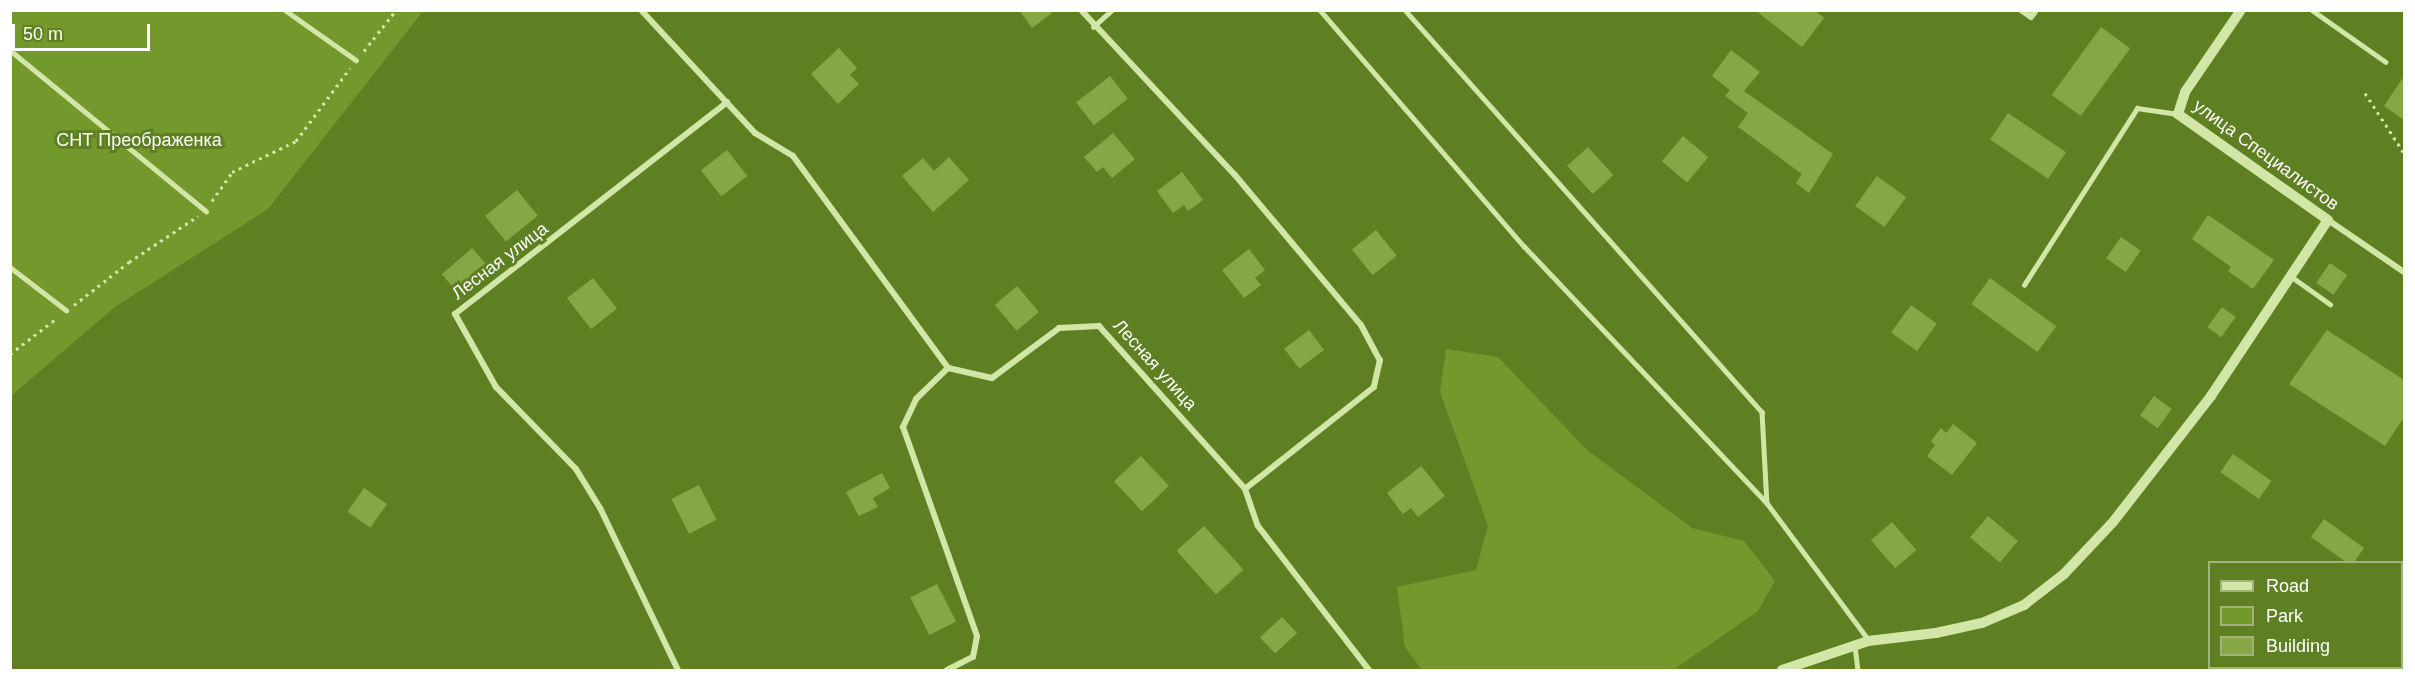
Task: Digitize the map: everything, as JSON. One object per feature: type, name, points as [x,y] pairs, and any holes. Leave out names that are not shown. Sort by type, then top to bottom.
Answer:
[{"type":"street","points":[[641,10],[755,133],[793,156],[948,368],[916,399],[903,427],[977,636],[973,657],[947,670]]},
{"type":"street","points":[[1081,10],[1093,27],[1235,175],[1361,325],[1380,360],[1374,387],[1245,489]]},
{"type":"street","points":[[2021,10],[2031,17],[2036,10]]},
{"type":"street","name":"улица Специалистов","points":[[2241,10],[2185,92],[2178,114],[2404,272]]},
{"type":"street","name":"Лесная улица","points":[[678,670],[600,508],[576,470],[496,387],[455,314],[727,102]]},
{"type":"street","points":[[1782,670],[1868,640],[1936,633],[1982,623],[2024,605],[2064,574],[2113,522],[2204,405],[2292,277],[2328,220]]},
{"type":"street","name":"Лесная улица","points":[[948,368],[992,378],[1059,328],[1099,326],[1245,489],[1258,526],[1369,670]]},
{"type":"lane","points":[[285,10],[356,60]]},
{"type":"lane","points":[[1093,27],[1112,10]]},
{"type":"lane","points":[[1320,10],[1524,246],[1767,503],[1868,640]]},
{"type":"lane","points":[[1405,10],[1762,412],[1767,503]]},
{"type":"lane","points":[[2312,10],[2386,62]]},
{"type":"lane","points":[[10,50],[206,211]]},
{"type":"lane","points":[[2024,285],[2137,108],[2178,114]]},
{"type":"lane","points":[[10,267],[66,310]]},
{"type":"lane","points":[[2292,277],[2330,304]]},
{"type":"lane","points":[[1855,645],[1858,670]]},
{"type":"path","points":[[10,354],[129,261],[206,211],[231,172],[296,141],[396,10]]},
{"type":"path","points":[[2365,93],[2404,153]]},
{"type":"green space","name":"СНТ Преображенка","points":[[11,11],[423,11],[268,209],[115,307],[11,396]]},
{"type":"green space","points":[[1446,349],[1498,357],[1587,450],[1692,528],[1744,541],[1775,581],[1758,611],[1673,670],[1422,670],[1405,647],[1397,587],[1476,570],[1488,526],[1440,392]]},
{"type":"building","points":[[1019,10],[1056,10],[1032,28]]},
{"type":"building","points":[[1755,10],[1814,10],[1824,18],[1802,47]]},
{"type":"building","points":[[2101,27],[2130,48],[2081,116],[2052,95]]},
{"type":"building","points":[[839,48],[857,68],[850,75],[859,84],[838,104],[811,74]]},
{"type":"building","points":[[1731,50],[1760,72],[1744,91],[1833,154],[1809,193],[1796,183],[1802,174],[1738,127],[1748,113],[1725,96],[1730,90],[1712,76]]},
{"type":"building","points":[[1110,76],[1128,99],[1094,125],[1076,102]]},
{"type":"building","points":[[2404,76],[2404,120],[2384,106]]},
{"type":"building","points":[[2008,113],[2066,152],[2048,179],[1990,140]]},
{"type":"building","points":[[1113,133],[1135,159],[1112,178],[1103,167],[1097,172],[1084,157]]},
{"type":"building","points":[[1683,136],[1708,157],[1687,182],[1662,161]]},
{"type":"building","points":[[1588,147],[1613,175],[1593,194],[1567,166]]},
{"type":"building","points":[[727,150],[747,176],[721,196],[701,170]]},
{"type":"building","points":[[949,157],[969,180],[933,212],[902,176],[923,158],[934,171]]},
{"type":"building","points":[[1182,172],[1203,200],[1188,211],[1184,205],[1173,213],[1157,191]]},
{"type":"building","points":[[1877,176],[1906,197],[1884,227],[1855,206]]},
{"type":"building","points":[[517,190],[538,216],[506,241],[485,216]]},
{"type":"building","points":[[2208,215],[2274,260],[2253,289],[2228,271],[2231,267],[2192,239]]},
{"type":"building","points":[[1376,230],[1397,256],[1373,275],[1352,250]]},
{"type":"building","points":[[2121,237],[2141,251],[2126,272],[2106,258]]},
{"type":"building","points":[[472,248],[493,272],[463,298],[442,274]]},
{"type":"building","points":[[1249,249],[1265,270],[1255,278],[1261,285],[1244,298],[1222,270]]},
{"type":"building","points":[[2330,263],[2347,275],[2333,295],[2316,283]]},
{"type":"building","points":[[593,278],[617,309],[591,329],[567,298]]},
{"type":"building","points":[[1990,278],[2056,326],[2038,352],[1971,304]]},
{"type":"building","points":[[1017,286],[1039,312],[1017,331],[995,305]]},
{"type":"building","points":[[1911,305],[1937,324],[1917,351],[1891,333]]},
{"type":"building","points":[[2222,307],[2236,317],[2221,337],[2207,327]]},
{"type":"building","points":[[1309,330],[1324,350],[1299,369],[1284,349]]},
{"type":"building","points":[[2327,330],[2404,380],[2404,417],[2385,446],[2289,384]]},
{"type":"building","points":[[2154,396],[2172,409],[2158,428],[2140,415]]},
{"type":"building","points":[[1953,424],[1977,443],[1952,475],[1927,456],[1935,445],[1931,441],[1941,428],[1946,433]]},
{"type":"building","points":[[2233,454],[2272,481],[2259,499],[2220,472]]},
{"type":"building","points":[[1141,456],[1169,486],[1142,511],[1114,481]]},
{"type":"building","points":[[1421,466],[1445,496],[1418,517],[1411,508],[1403,514],[1387,493]]},
{"type":"building","points":[[882,473],[890,488],[873,498],[878,507],[859,516],[846,492]]},
{"type":"building","points":[[699,485],[717,520],[689,534],[671,499]]},
{"type":"building","points":[[364,488],[387,504],[370,528],[347,512]]},
{"type":"building","points":[[1988,516],[2018,541],[2000,563],[1970,537]]},
{"type":"building","points":[[2324,519],[2364,548],[2355,561],[2345,561],[2311,537]]},
{"type":"building","points":[[1892,522],[1916,550],[1895,568],[1871,540]]},
{"type":"building","points":[[1204,526],[1243,570],[1216,595],[1177,551]]},
{"type":"building","points":[[937,584],[956,621],[929,635],[910,598]]},
{"type":"building","points":[[1282,617],[1297,633],[1275,654],[1260,637]]}]
